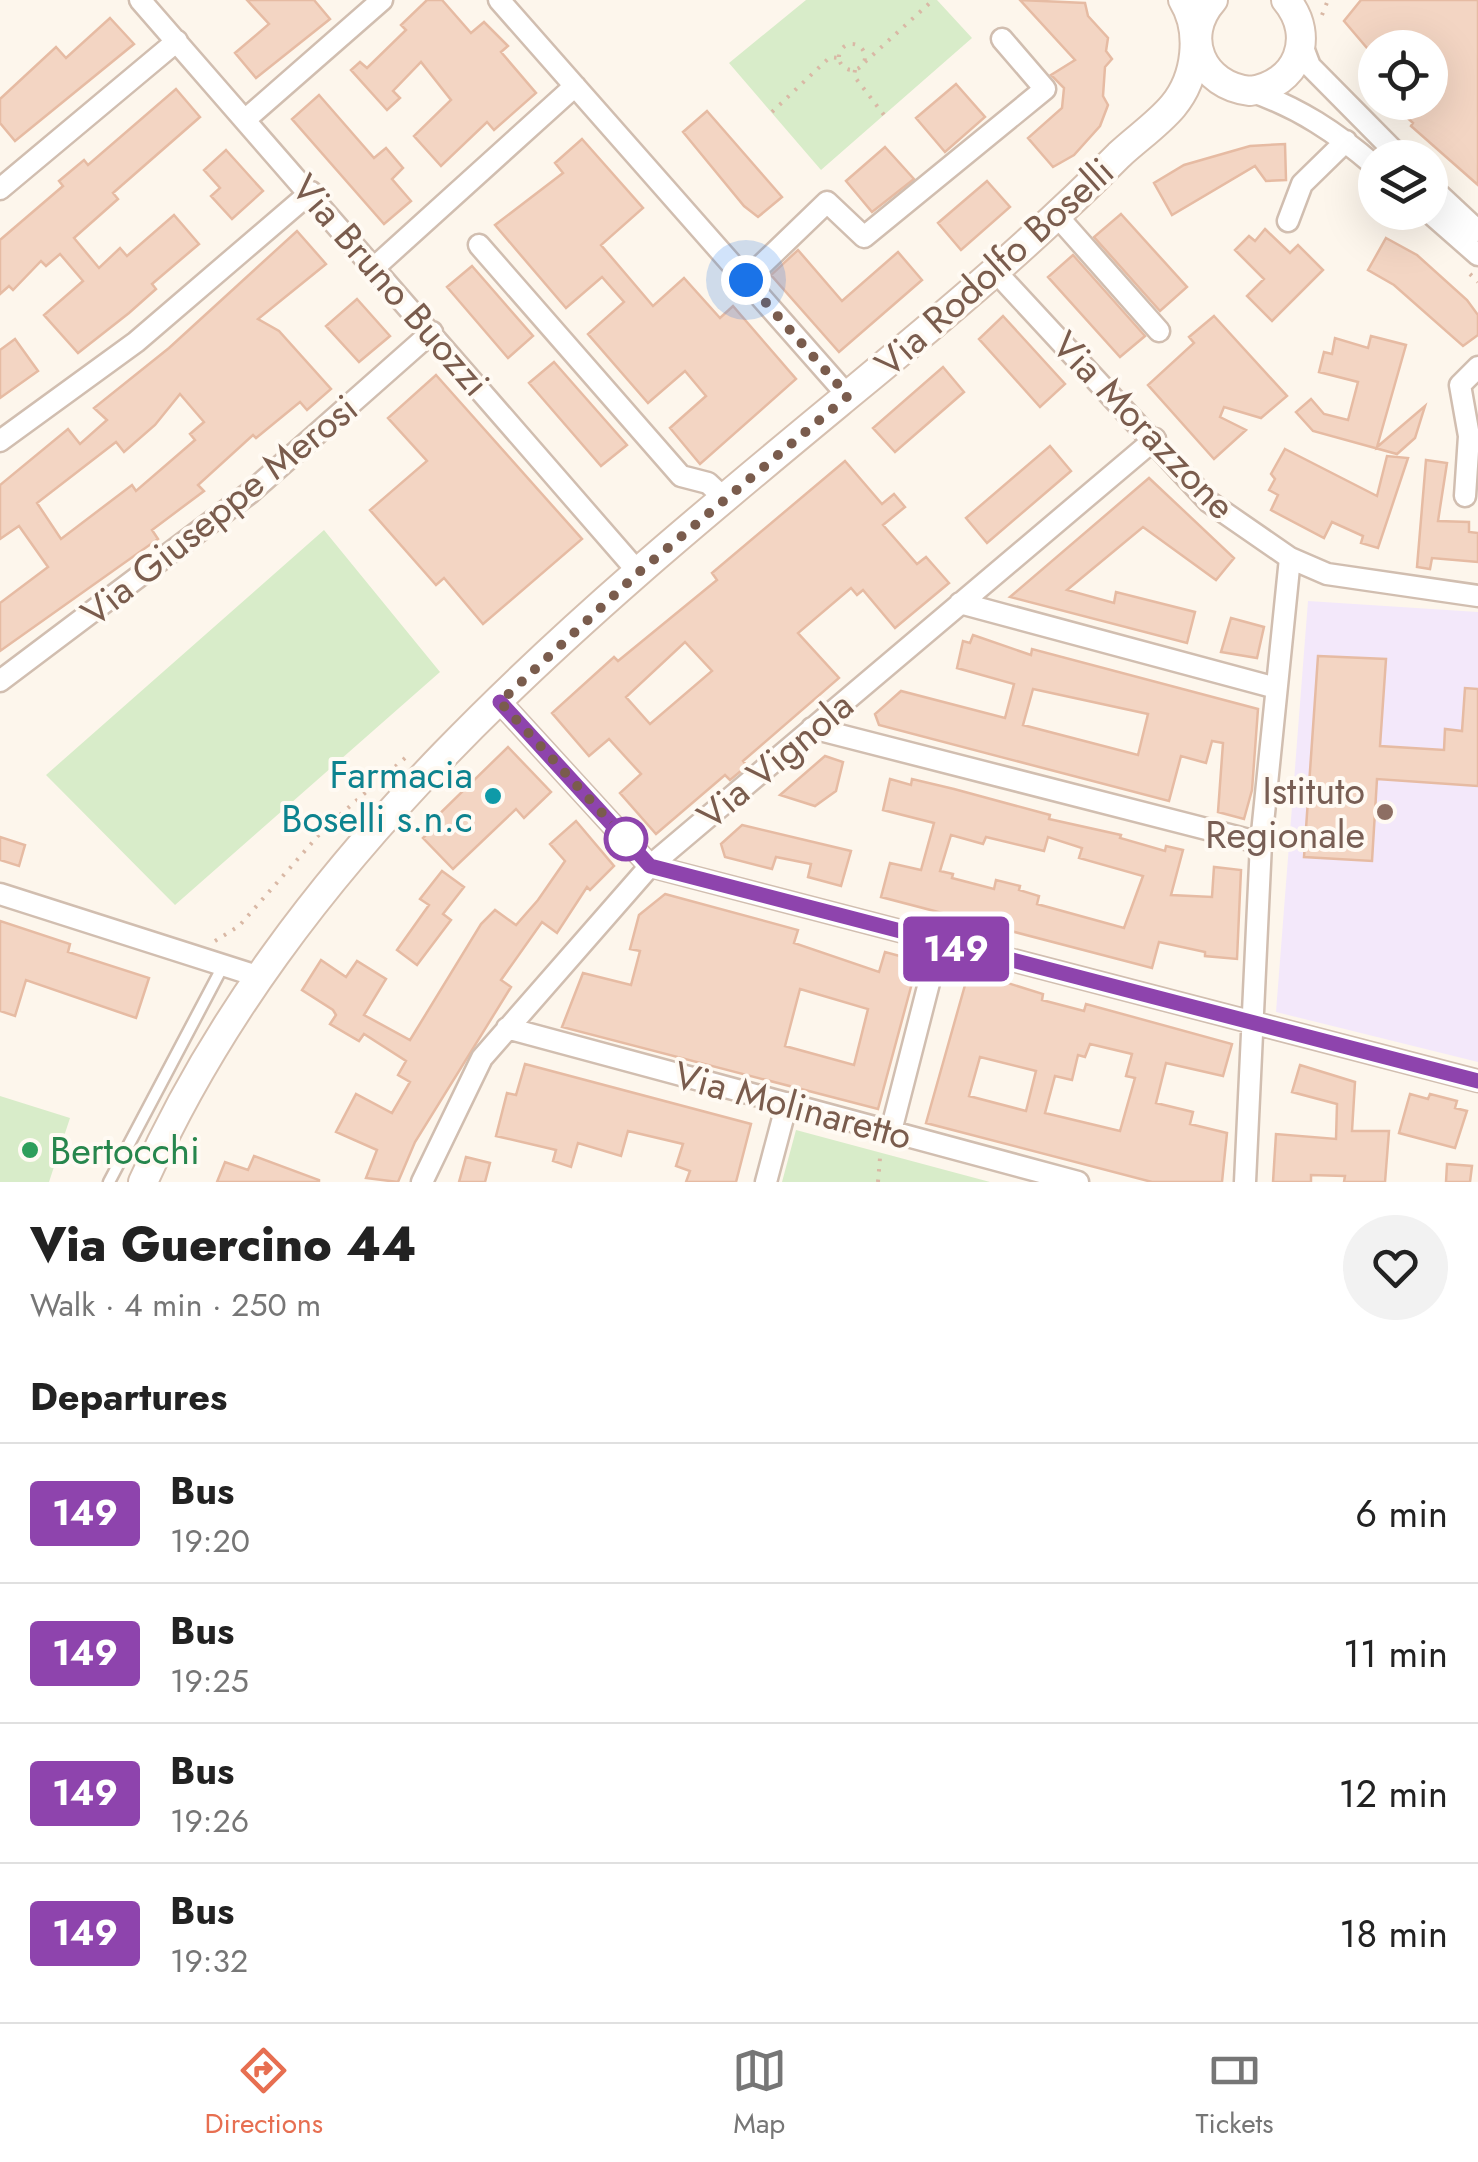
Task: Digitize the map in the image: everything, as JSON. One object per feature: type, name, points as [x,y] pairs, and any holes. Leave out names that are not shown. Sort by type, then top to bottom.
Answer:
[{"type":"street","name":"Via Bruno Buozzi","points":[[140,0],[376,266],[638,573]]},
{"type":"street","points":[[246,119],[382,0]]},
{"type":"street","points":[[499,0],[848,396]]},
{"type":"street","points":[[1183,0],[1207,70],[1244,91],[1280,101],[1358,151]]},
{"type":"street","name":"Via Rodolfo Boselli","points":[[142,1182],[260,977],[381,820],[638,573],[997,273],[1174,106],[1197,43],[1198,24],[1213,0]]},
{"type":"street","points":[[1286,0],[1297,16],[1310,66],[1382,140]]},
{"type":"street","points":[[1302,40],[1312,0]]},
{"type":"street","points":[[746,280],[827,202],[864,237],[1045,89],[1002,40]]},
{"type":"street","name":"Via Rodolfo Boselli","points":[[1174,106],[1284,78],[1302,40]]},
{"type":"street","points":[[0,189],[177,41]]},
{"type":"street","points":[[376,266],[575,86]]},
{"type":"street","points":[[1288,221],[1302,184],[1346,141]]},
{"type":"street","points":[[0,442],[136,342],[311,192]]},
{"type":"street","points":[[1448,203],[1478,231]]},
{"type":"street","points":[[1058,216],[1159,331]]},
{"type":"street","points":[[1448,228],[1478,254]]},
{"type":"street","points":[[479,244],[681,476],[708,482],[725,499]]},
{"type":"street","name":"Via Morazzone","points":[[997,273],[1156,439],[1210,502],[1290,558],[1327,574],[1478,596]]},
{"type":"street","name":"Via Giuseppe Merosi","points":[[0,681],[251,492],[432,332]]},
{"type":"street","points":[[1465,496],[1469,436],[1460,385],[1478,368]]},
{"type":"street","name":"Via Vignola","points":[[422,1182],[482,1058],[650,866],[1156,439]]},
{"type":"street","points":[[1245,1182],[1260,843],[1290,558]]},
{"type":"street","points":[[960,604],[1276,688]]},
{"type":"street","points":[[500,702],[650,866],[938,944],[1478,1081]]},
{"type":"street","points":[[812,728],[1260,843]]},
{"type":"street","points":[[0,894],[260,977]]},
{"type":"street","points":[[892,1132],[938,944]]},
{"type":"street","name":"Via Molinaretto","points":[[508,1028],[892,1132],[1012,1173],[1078,1182]]},
{"type":"street","points":[[766,1182],[787,1103]]},
{"type":"lane","points":[[108,1182],[223,965]]},
{"type":"path","points":[[884,115],[854,76],[855,70],[933,0]]},
{"type":"path","points":[[855,70],[842,66],[839,58],[844,46],[856,44],[865,53],[865,62]]},
{"type":"path","points":[[772,112],[830,57],[839,58]]},
{"type":"path","points":[[208,942],[231,933],[325,828],[408,756]]},
{"type":"path","points":[[878,1182],[880,1158]]},
{"type":"shaded area","name":"Istituto Regionale","points":[[1308,601],[1478,612],[1478,1062],[1276,1012]]},
{"type":"green space","points":[[806,0],[937,0],[972,38],[821,170],[729,63]]},
{"type":"green space","points":[[324,530],[440,672],[175,905],[46,775]]},
{"type":"green space","name":"Bertocchi","points":[[0,1096],[70,1118],[49,1182],[0,1182]]},
{"type":"green space","points":[[796,1130],[990,1182],[782,1182]]},
{"type":"building","points":[[247,0],[314,0],[330,19],[256,78],[235,53],[269,24]]},
{"type":"building","points":[[427,0],[442,0],[471,33],[484,22],[508,46],[501,52],[536,93],[494,130],[487,122],[441,166],[414,136],[451,100],[421,62],[393,91],[400,98],[387,110],[351,70],[360,62],[367,68],[406,30],[401,25]]},
{"type":"building","points":[[1020,0],[1085,3],[1088,16],[1108,38],[1106,51],[1112,59],[1105,67],[1103,96],[1108,105],[1100,126],[1074,155],[1053,167],[1028,138],[1062,108],[1064,88],[1051,75],[1075,60]]},
{"type":"building","points":[[1361,0],[1478,0],[1478,185],[1448,159],[1448,140],[1427,140],[1411,126],[1410,120],[1448,120],[1448,30],[1358,30],[1358,37],[1344,21]]},
{"type":"building","points":[[110,18],[134,44],[15,141],[0,123],[0,99],[56,47],[66,58]]},
{"type":"building","points":[[956,84],[985,117],[945,152],[916,118]]},
{"type":"building","points":[[176,89],[200,117],[113,193],[118,199],[74,238],[99,268],[120,248],[127,256],[174,215],[199,244],[152,284],[156,289],[78,353],[44,315],[83,281],[60,254],[46,266],[41,261],[13,290],[9,286],[0,294],[0,240],[63,186],[59,181],[84,160],[88,165]]},
{"type":"building","points":[[319,95],[374,158],[386,148],[403,168],[392,179],[411,201],[384,224],[292,119]]},
{"type":"building","points":[[707,111],[782,197],[758,217],[744,206],[683,132]]},
{"type":"building","points":[[582,139],[643,208],[601,245],[653,306],[684,278],[720,318],[733,306],[796,379],[700,464],[670,428],[706,396],[685,371],[648,403],[588,334],[624,302],[602,277],[566,308],[495,225],[563,173],[555,163]]},
{"type":"building","points":[[1285,144],[1286,180],[1266,181],[1255,166],[1172,215],[1154,183],[1184,165],[1250,146]]},
{"type":"building","points":[[885,147],[914,179],[872,212],[846,181]]},
{"type":"building","points":[[226,150],[263,191],[232,219],[211,196],[220,188],[204,170]]},
{"type":"building","points":[[987,181],[1010,207],[961,250],[938,223]]},
{"type":"building","points":[[1121,214],[1187,287],[1160,311],[1094,237]]},
{"type":"building","points":[[1265,229],[1290,253],[1298,245],[1323,270],[1272,321],[1247,296],[1264,279],[1235,250],[1249,236],[1255,241]]},
{"type":"building","points":[[297,231],[326,264],[258,319],[279,331],[331,389],[307,410],[300,402],[256,438],[253,435],[198,485],[204,491],[152,530],[158,539],[0,651],[0,603],[48,567],[19,526],[0,539],[0,485],[68,429],[80,444],[107,420],[94,408],[169,348]],"holes":[[[180,394],[204,422],[190,434],[195,440],[136,491],[132,485],[61,539],[37,503],[116,442],[124,452],[155,425]]]},
{"type":"building","points":[[1386,238],[1417,255],[1467,300],[1478,315],[1478,335],[1463,346],[1394,285],[1368,270]]},
{"type":"building","points":[[798,250],[842,301],[898,252],[922,280],[839,352],[771,275]]},
{"type":"building","points":[[1073,255],[1145,336],[1120,357],[1048,277]]},
{"type":"building","points":[[472,266],[533,336],[508,358],[447,287]]},
{"type":"building","points":[[357,299],[390,336],[359,362],[326,326]]},
{"type":"building","points":[[1003,316],[1065,384],[1040,407],[979,339]]},
{"type":"building","points":[[1214,316],[1287,396],[1261,418],[1224,407],[1220,417],[1246,430],[1214,459],[1148,385],[1194,343],[1189,337]]},
{"type":"building","points":[[1371,336],[1406,345],[1377,447],[1425,406],[1415,438],[1397,454],[1313,431],[1296,412],[1311,399],[1324,414],[1348,420],[1358,382],[1319,372],[1324,352],[1332,354],[1335,338],[1368,348]]},
{"type":"building","points":[[15,339],[38,371],[0,398],[0,350]]},
{"type":"building","points":[[554,362],[627,445],[601,466],[529,383]]},
{"type":"building","points":[[943,367],[964,392],[895,452],[873,428]]},
{"type":"building","points":[[436,375],[582,539],[483,624],[444,578],[436,585],[370,510],[427,461],[388,418]]},
{"type":"building","points":[[1050,446],[1071,471],[987,543],[966,518]]},
{"type":"building","points":[[1285,449],[1377,496],[1387,456],[1408,458],[1378,548],[1361,543],[1363,536],[1332,522],[1324,538],[1271,510],[1278,495],[1269,490],[1275,479],[1271,474]]},
{"type":"building","points":[[1426,460],[1447,463],[1438,521],[1469,522],[1469,532],[1478,533],[1478,562],[1432,558],[1430,569],[1417,567]]},
{"type":"building","points":[[845,461],[882,504],[894,494],[905,507],[883,525],[917,564],[926,557],[949,583],[895,628],[863,590],[857,595],[851,588],[798,633],[839,678],[743,761],[747,766],[730,780],[725,775],[656,834],[620,793],[641,774],[609,739],[589,756],[552,713],[614,657],[618,661],[717,580],[712,573]],"holes":[[[685,642],[712,671],[650,724],[626,697]]]},
{"type":"building","points":[[1149,478],[1234,558],[1216,580],[1143,527],[1067,590],[1114,603],[1116,592],[1195,612],[1187,643],[1010,597]]},
{"type":"building","points":[[1231,618],[1264,627],[1257,658],[1221,652]]},
{"type":"building","points":[[973,635],[1031,655],[1032,649],[1258,709],[1252,790],[1244,819],[1218,812],[1223,743],[1212,741],[1206,763],[1181,756],[1169,801],[879,725],[875,714],[901,691],[1005,718],[1014,684],[957,668],[963,641],[970,643]],"holes":[[[1033,689],[1148,714],[1138,755],[1023,725]]]},
{"type":"building","points":[[1318,656],[1386,659],[1380,746],[1444,750],[1445,729],[1462,731],[1465,688],[1478,689],[1478,786],[1377,779],[1372,861],[1304,857]]},
{"type":"building","name":"Farmacia Boselli s.n.c","points":[[508,747],[551,792],[524,818],[516,809],[453,869],[423,838],[431,830],[427,826]]},
{"type":"building","points":[[825,756],[843,762],[836,791],[815,806],[780,795]]},
{"type":"building","points":[[890,779],[911,785],[912,779],[1050,815],[1049,819],[1121,835],[1120,838],[1165,851],[1166,846],[1183,850],[1171,895],[1212,897],[1214,867],[1241,870],[1237,959],[1205,956],[1205,952],[1159,942],[1152,968],[881,897],[890,863],[921,870],[934,823],[883,810]],"holes":[[[951,835],[983,844],[986,837],[1044,851],[1048,837],[1082,848],[1079,858],[1143,876],[1124,928],[1037,904],[1039,896],[1019,890],[1020,886],[996,880],[994,889],[940,871]]]},
{"type":"building","points":[[576,821],[614,866],[590,890],[587,887],[557,933],[542,922],[501,980],[511,987],[415,1142],[398,1182],[366,1178],[377,1150],[336,1132],[356,1094],[392,1113],[410,1082],[398,1075],[406,1061],[364,1034],[359,1041],[330,1024],[336,1015],[333,1010],[302,990],[321,960],[346,977],[357,961],[386,979],[364,1015],[410,1040],[481,924],[495,910],[516,925],[538,900],[565,861],[550,844]]},
{"type":"building","points":[[742,825],[851,851],[841,886],[808,877],[811,864],[776,857],[772,869],[725,857],[721,844]]},
{"type":"building","points":[[0,837],[25,845],[19,866],[0,860]]},
{"type":"building","points":[[442,871],[464,887],[443,914],[451,920],[417,965],[397,950],[429,905],[420,899]]},
{"type":"building","points":[[665,894],[798,930],[794,943],[879,972],[885,952],[918,961],[878,1109],[562,1027],[583,973],[631,985],[640,951],[630,949],[639,915]],"holes":[[[800,989],[868,1009],[854,1065],[785,1046]]]},
{"type":"building","points":[[0,921],[70,944],[68,952],[149,978],[136,1018],[26,980],[15,1016],[0,1011]]},
{"type":"building","points":[[969,971],[1043,994],[1042,1000],[1084,1011],[1086,1004],[1232,1044],[1223,1076],[1166,1063],[1156,1103],[1193,1112],[1190,1124],[1227,1133],[1222,1182],[1152,1182],[926,1123]],"holes":[[[1090,1044],[1132,1054],[1126,1076],[1135,1078],[1120,1131],[1045,1113],[1055,1076],[1072,1080],[1078,1055],[1085,1057]],[[980,1057],[1036,1071],[1026,1111],[969,1096]]]},
{"type":"building","points":[[525,1064],[751,1124],[736,1182],[686,1182],[690,1171],[676,1166],[683,1144],[628,1131],[621,1156],[578,1143],[571,1167],[553,1161],[556,1150],[496,1136],[507,1093],[516,1095]]},
{"type":"building","points":[[1300,1065],[1355,1082],[1352,1131],[1389,1131],[1385,1182],[1344,1182],[1345,1176],[1311,1175],[1311,1182],[1273,1182],[1276,1134],[1336,1139],[1337,1104],[1292,1092]]},
{"type":"building","points":[[1410,1094],[1457,1101],[1455,1108],[1467,1111],[1455,1148],[1399,1133]]},
{"type":"building","points":[[254,1156],[319,1182],[217,1182],[225,1162],[248,1170]]},
{"type":"building","points":[[466,1157],[490,1163],[485,1182],[459,1182]]},
{"type":"building","points":[[1447,1164],[1472,1166],[1470,1182],[1446,1182]]},
{"type":"bus line","name":"149","points":[[500,702],[650,866],[938,944],[1478,1081]]},
{"type":"place","name":"Farmacia Boselli s.n.c","points":[[493,796]]},
{"type":"place","name":"Istituto Regionale","points":[[1385,812]]},
{"type":"place","name":"Bertocchi","points":[[30,1150]]},
{"type":"route","points":[[626,839],[500,702],[638,573],[848,396],[746,280]]}]
